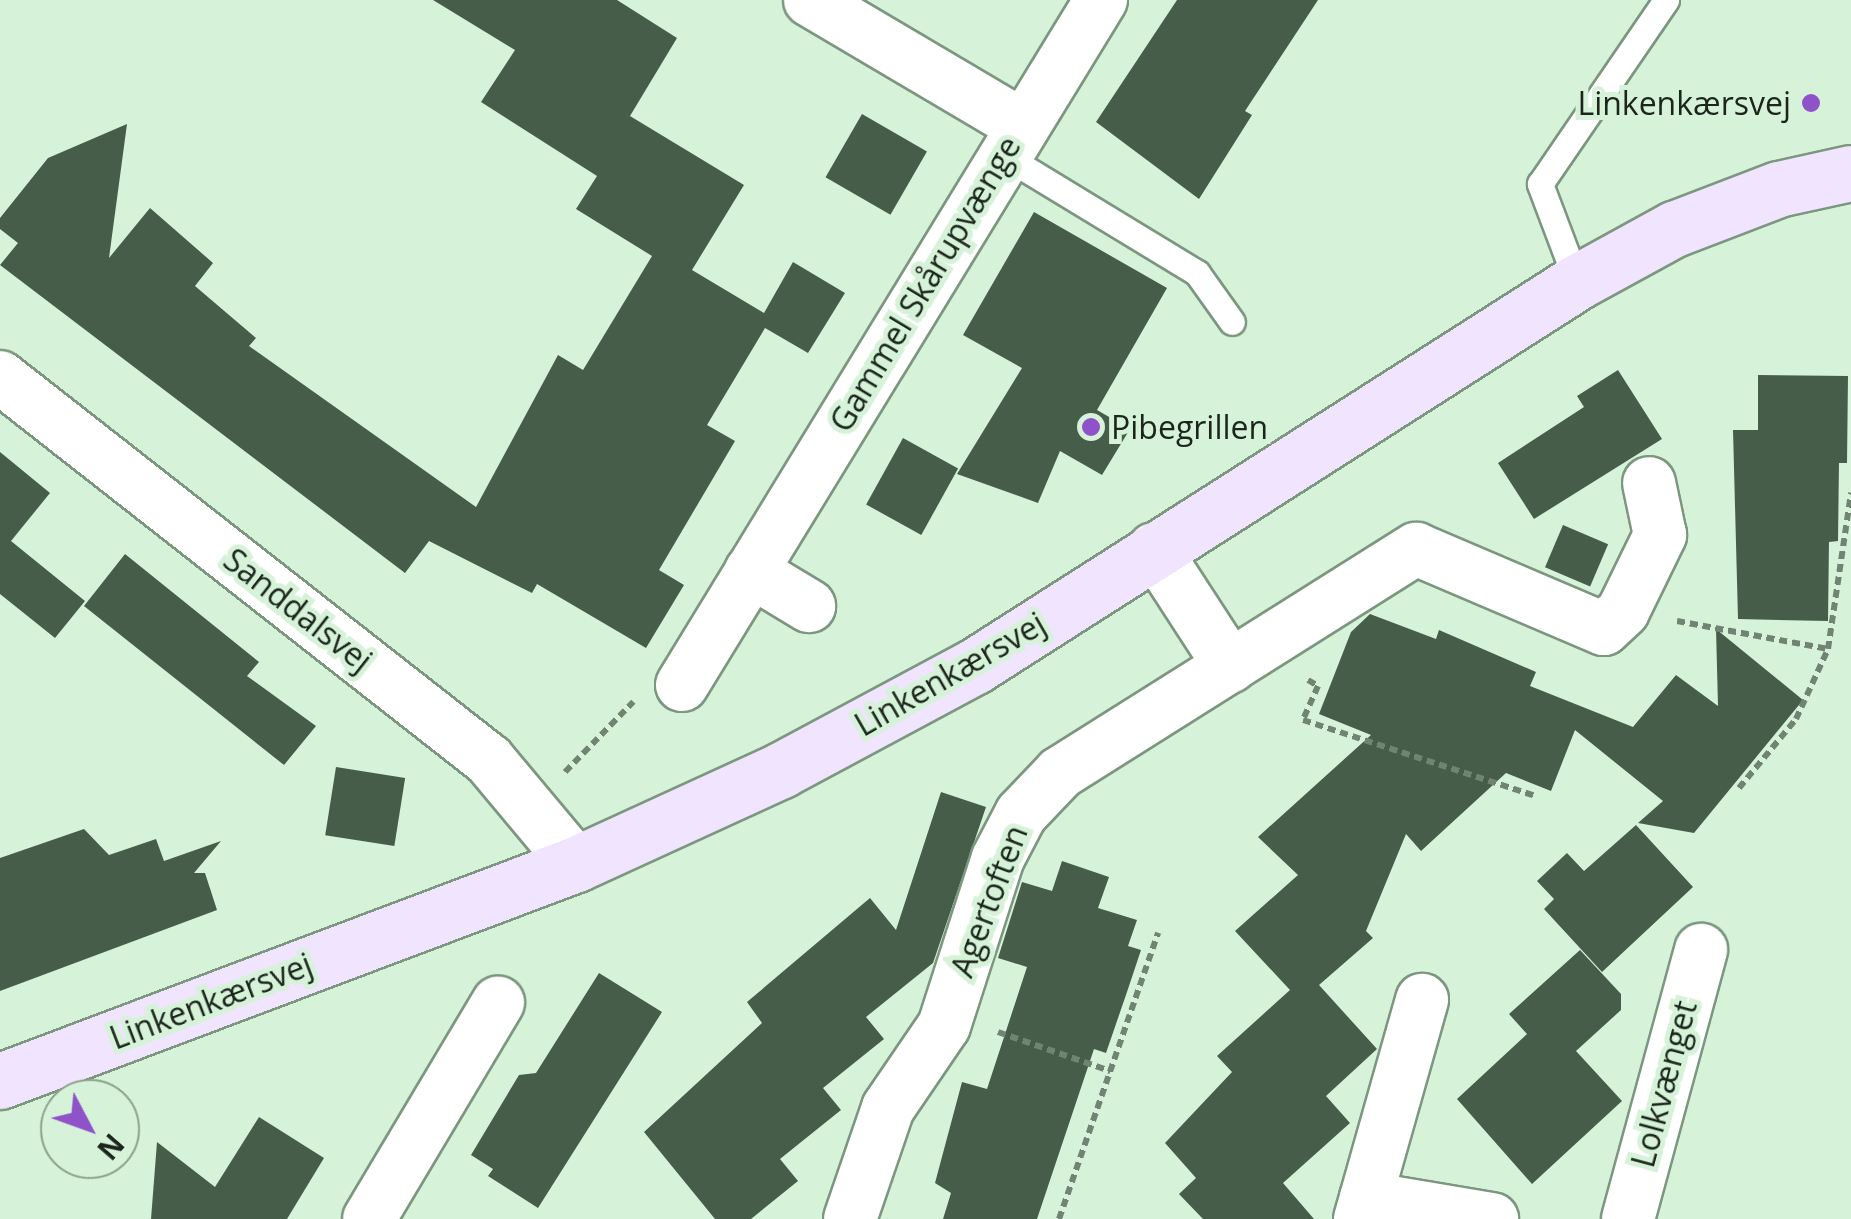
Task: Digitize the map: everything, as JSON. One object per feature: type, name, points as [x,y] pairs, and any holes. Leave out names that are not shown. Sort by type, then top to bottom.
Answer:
[{"type":"street","points":[[810,0],[1012,140]]},
{"type":"street","name":"Gammel Skårupvænge","points":[[682,685],[1012,140],[1102,0]]},
{"type":"street","name":"Linkenkærsvej","points":[[0,1082],[576,864],[781,770],[974,666],[1576,282],[1674,229],[1778,189],[1851,173]]},
{"type":"street","name":"Sanddalsvej","points":[[0,377],[489,760],[533,806],[576,864]]},
{"type":"street","points":[[1623,611],[1660,534],[1649,483]]},
{"type":"street","name":"Agertoften","points":[[850,1219],[888,1108],[948,1014],[998,858],[1021,814],[1060,773],[1416,549],[1604,628],[1623,611]]},
{"type":"street","points":[[1154,550],[1242,658]]},
{"type":"street","points":[[751,571],[810,606]]},
{"type":"street","name":"Lolkvænget","points":[[1628,1219],[1701,950]]},
{"type":"street","points":[[1422,1000],[1363,1209],[1492,1219]]},
{"type":"street","points":[[369,1219],[498,1003]]},
{"type":"lane","points":[[1576,282],[1540,184],[1666,0]]},
{"type":"lane","points":[[1012,140],[1197,273],[1232,322]]},
{"type":"path","points":[[1739,788],[1796,718],[1828,648],[1851,493]]},
{"type":"path","points":[[1623,611],[1828,648]]},
{"type":"path","points":[[1242,658],[1318,686],[1303,720],[1536,796]]},
{"type":"path","points":[[533,806],[642,694],[682,685]]},
{"type":"path","points":[[1060,1219],[1158,932]]},
{"type":"path","points":[[948,1014],[1110,1071]]},
{"type":"building","points":[[433,0],[617,0],[677,38],[630,116],[744,185],[692,270],[764,313],[793,262],[845,293],[808,353],[765,328],[707,425],[735,441],[659,570],[684,585],[646,648],[537,584],[532,593],[429,541],[405,573],[0,265],[18,243],[0,229],[0,218],[48,158],[127,124],[109,258],[150,208],[213,263],[195,286],[256,338],[249,346],[476,507],[558,355],[583,370],[652,256],[576,209],[597,176],[481,102],[515,50]]},
{"type":"building","points":[[1177,0],[1318,0],[1245,111],[1252,115],[1199,199],[1096,122]]},
{"type":"building","points":[[862,114],[927,151],[890,215],[826,177]]},
{"type":"building","points":[[1034,212],[1167,288],[1097,410],[1130,429],[1102,475],[1060,451],[1038,503],[957,474],[1022,368],[963,335]]},
{"type":"building","points":[[1618,370],[1662,439],[1534,519],[1498,463],[1584,407],[1577,396]]},
{"type":"building","points":[[1758,375],[1848,376],[1847,463],[1839,463],[1838,541],[1829,542],[1828,621],[1738,619],[1733,430],[1758,430]]},
{"type":"building","points":[[903,438],[958,469],[921,535],[866,504]]},
{"type":"building","points":[[0,452],[50,493],[11,541],[85,601],[55,638],[0,594]]},
{"type":"building","points":[[1563,525],[1608,544],[1590,586],[1545,567]]},
{"type":"building","points":[[125,554],[259,662],[247,676],[316,726],[284,765],[84,606]]},
{"type":"building","points":[[1370,614],[1436,639],[1439,630],[1536,672],[1530,686],[1633,727],[1676,675],[1718,706],[1716,629],[1803,700],[1694,833],[1638,823],[1663,801],[1575,730],[1551,791],[1506,773],[1421,851],[1406,834],[1366,931],[1373,938],[1319,985],[1377,1049],[1326,1096],[1350,1123],[1283,1183],[1314,1219],[1203,1219],[1179,1194],[1196,1178],[1165,1143],[1232,1072],[1217,1056],[1290,990],[1235,931],[1298,875],[1258,837],[1371,735],[1319,714],[1351,632]]},
{"type":"building","points":[[336,767],[405,778],[394,846],[325,835]]},
{"type":"building","points":[[941,792],[986,807],[933,963],[866,1017],[884,1039],[823,1088],[841,1110],[780,1159],[798,1181],[751,1219],[715,1219],[644,1132],[762,1023],[747,1002],[870,898],[896,930]]},
{"type":"building","points":[[1636,825],[1693,887],[1602,972],[1544,909],[1554,899],[1537,881],[1567,853],[1584,871]]},
{"type":"building","points":[[84,829],[109,855],[156,839],[164,861],[221,841],[194,873],[205,873],[217,910],[0,991],[0,858]]},
{"type":"building","points":[[1062,861],[1109,877],[1098,908],[1137,920],[1128,946],[1141,950],[1106,1053],[1094,1049],[1037,1219],[943,1219],[951,1193],[935,1183],[962,1082],[987,1089],[1027,967],[998,958],[1022,882],[1052,891]]},
{"type":"building","points":[[1580,950],[1621,994],[1621,1010],[1576,1051],[1622,1101],[1532,1184],[1457,1099],[1527,1034],[1509,1014]]},
{"type":"building","points":[[599,973],[662,1012],[538,1208],[488,1176],[493,1169],[471,1155],[519,1075],[536,1073]]},
{"type":"building","points":[[259,1117],[324,1158],[287,1219],[151,1219],[157,1142],[215,1187]]},
{"type":"place","name":"Linkenkærsvej","points":[[1811,103]]},
{"type":"place","name":"Pibegrillen","points":[[1091,427]]}]
